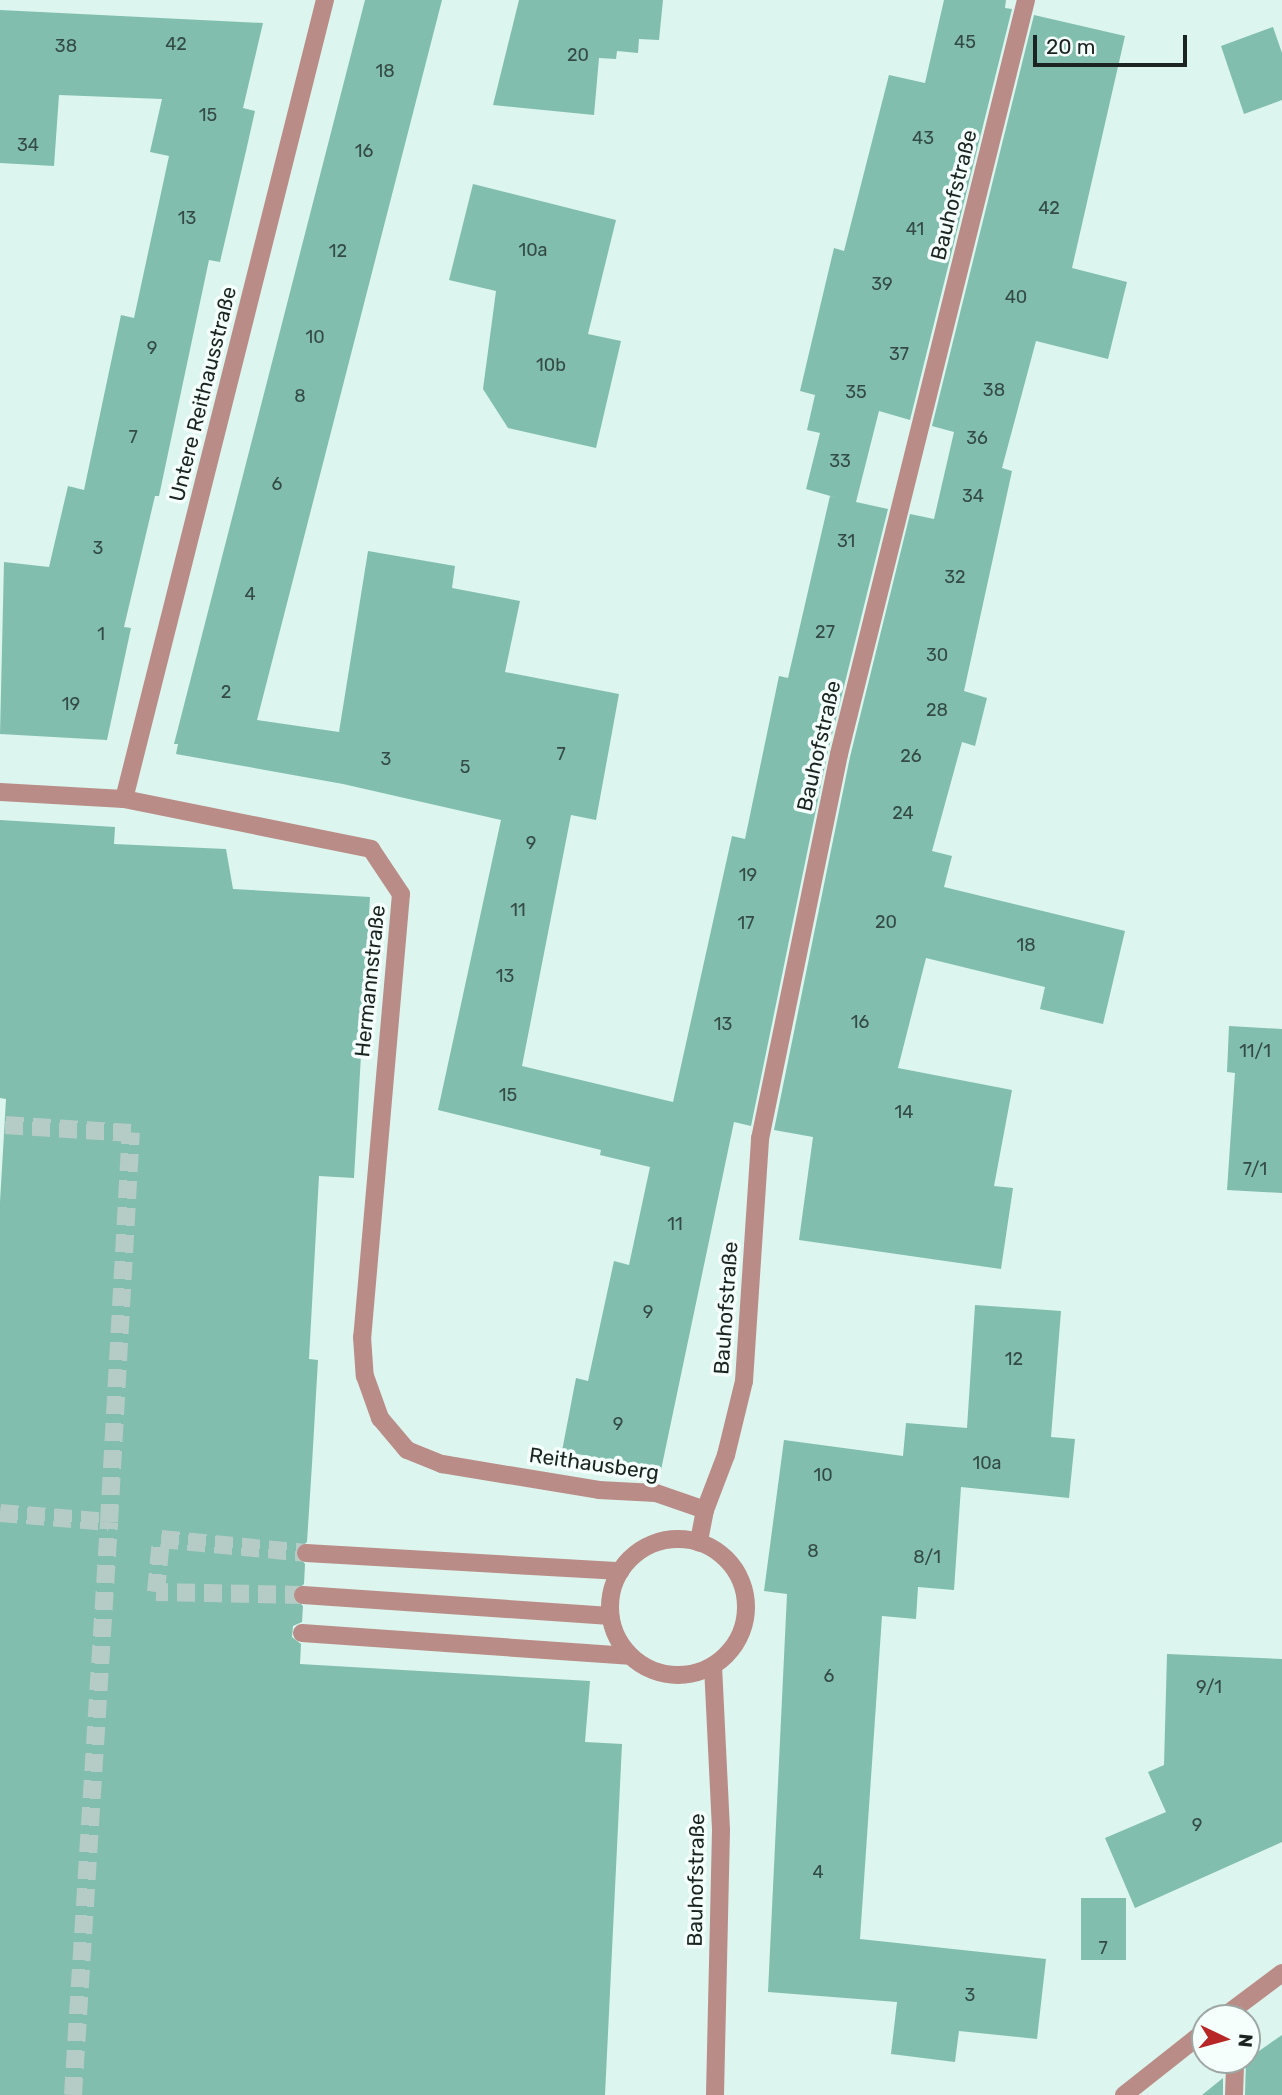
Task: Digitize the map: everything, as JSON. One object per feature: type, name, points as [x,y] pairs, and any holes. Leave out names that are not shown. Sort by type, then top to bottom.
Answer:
[{"type":"street","name":"Untere Reithausstraße","points":[[124,799],[325,0]]},
{"type":"street","name":"Bauhofstraße","points":[[705,1510],[726,1455],[744,1381],[760,1139],[839,754],[1026,0]]},
{"type":"street","name":"Hermannstraße","points":[[0,792],[124,799],[371,849],[401,894],[362,1337],[365,1376],[380,1418],[407,1450],[442,1464]]},
{"type":"street","name":"Reithausberg","points":[[442,1464],[599,1490],[656,1493],[705,1510]]},
{"type":"street","points":[[699,1542],[705,1510]]},
{"type":"street","points":[[677,1539],[699,1542],[734,1568],[743,1588],[741,1632],[730,1652],[713,1666],[692,1674],[670,1676],[648,1669],[629,1656],[617,1638],[610,1616],[611,1593],[620,1571],[634,1554],[654,1543],[677,1539]]},
{"type":"street","points":[[306,1553],[620,1571]]},
{"type":"street","points":[[303,1595],[610,1616]]},
{"type":"street","points":[[302,1633],[629,1656]]},
{"type":"street","name":"Bauhofstraße","points":[[713,1666],[721,1830],[715,2095]]},
{"type":"street","points":[[1247,2004],[1282,1973]]},
{"type":"street","points":[[1124,2095],[1191,2042]]},
{"type":"street","points":[[1234,2095],[1235,2074]]},
{"type":"building","points":[[365,0],[442,0],[257,720],[339,732],[368,551],[455,566],[452,588],[520,601],[505,672],[619,694],[596,820],[571,815],[522,1066],[673,1102],[732,836],[745,839],[779,676],[788,678],[830,496],[841,499],[806,489],[820,433],[807,430],[815,395],[800,391],[834,248],[844,251],[889,75],[925,83],[944,0],[1006,0],[1005,8],[1012,9],[910,420],[879,411],[856,502],[888,509],[828,751],[751,1126],[734,1122],[661,1470],[562,1451],[576,1378],[588,1381],[614,1261],[629,1265],[650,1167],[600,1155],[601,1150],[438,1110],[501,820],[343,784],[176,754],[178,744],[174,744]]},
{"type":"building","points":[[519,0],[663,0],[659,40],[639,39],[638,53],[617,51],[616,59],[599,58],[594,115],[493,105]]},
{"type":"building","points":[[0,10],[263,23],[243,108],[255,111],[220,262],[209,260],[159,496],[155,496],[124,627],[131,628],[107,740],[0,734],[4,562],[49,567],[68,486],[84,490],[121,315],[134,318],[169,156],[150,152],[162,99],[59,95],[54,166],[0,163]]},
{"type":"building","points":[[1034,15],[1125,36],[1072,268],[1127,282],[1108,359],[1036,341],[1002,468],[1012,471],[964,691],[987,698],[975,746],[962,742],[932,851],[952,856],[944,887],[1125,931],[1103,1024],[1040,1009],[1045,987],[926,958],[898,1068],[1012,1090],[994,1186],[1013,1188],[1001,1269],[799,1240],[813,1137],[774,1130],[850,757],[910,514],[934,519],[954,432],[932,426]]},
{"type":"building","points":[[1273,27],[1282,53],[1282,100],[1244,114],[1221,46]]},
{"type":"building","points":[[473,184],[616,220],[588,334],[621,341],[596,448],[508,428],[483,389],[496,291],[449,280]]},
{"type":"building","points":[[0,820],[115,827],[114,844],[226,849],[233,889],[370,897],[354,1178],[319,1176],[309,1359],[318,1360],[312,1464],[307,1542],[295,1552],[305,1564],[304,1584],[292,1595],[303,1606],[302,1622],[293,1626],[292,1637],[301,1644],[300,1664],[590,1681],[585,1742],[622,1744],[605,2095],[0,2095],[0,1202],[6,1099],[0,1098]]},
{"type":"building","points":[[1229,1026],[1282,1029],[1282,1193],[1227,1190],[1235,1073],[1227,1072]]},
{"type":"building","points":[[975,1305],[1061,1311],[1051,1437],[1075,1439],[1069,1498],[961,1487],[954,1590],[918,1587],[916,1619],[882,1616],[860,1939],[1046,1959],[1037,2039],[959,2031],[955,2062],[891,2054],[897,2002],[768,1992],[787,1594],[764,1591],[784,1440],[903,1456],[906,1423],[967,1428]]},
{"type":"building","points":[[1167,1654],[1282,1659],[1282,1842],[1135,1908],[1105,1838],[1166,1812],[1148,1772],[1164,1765]]},
{"type":"building","points":[[1081,1898],[1126,1898],[1126,1960],[1081,1960]]},
{"type":"building","points":[[1282,2035],[1282,2095],[1245,2095],[1246,2074],[1261,2074],[1261,2050]]},
{"type":"building","points":[[1223,2078],[1223,2095],[1202,2095]]},
{"type":"tunnel","points":[[0,1513],[109,1522],[131,1133],[4,1125]]},
{"type":"tunnel","points":[[73,2095],[109,1522]]},
{"type":"tunnel","points":[[303,1595],[156,1592],[161,1539],[306,1553]]}]
